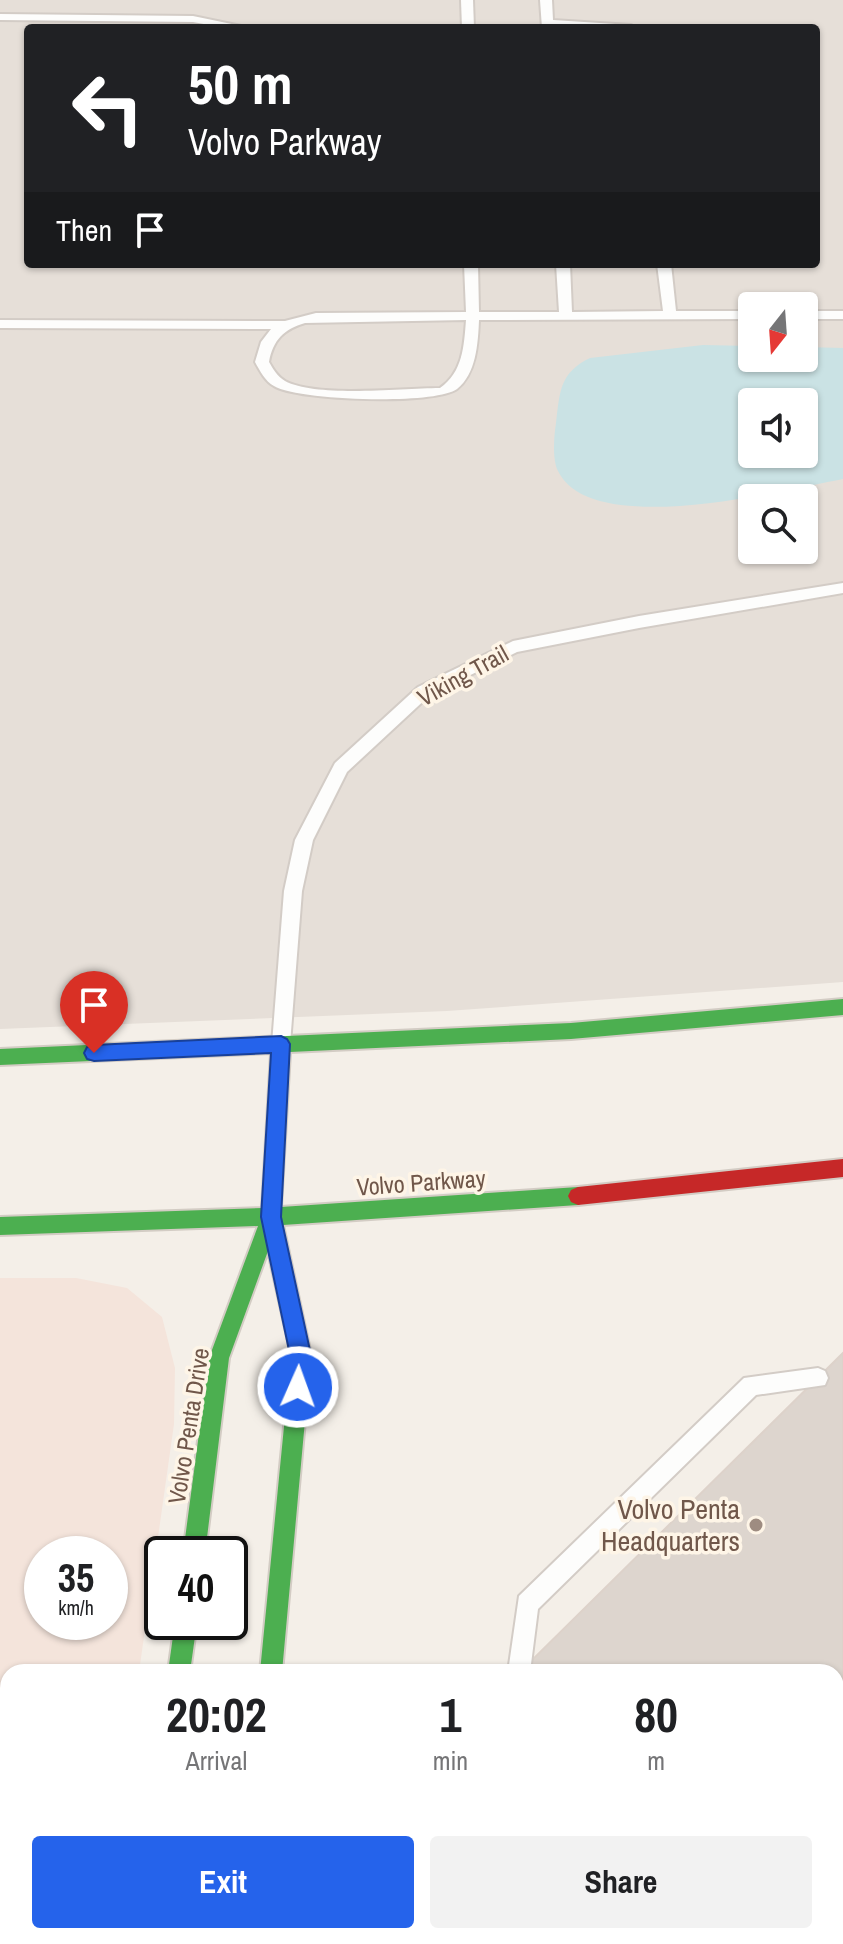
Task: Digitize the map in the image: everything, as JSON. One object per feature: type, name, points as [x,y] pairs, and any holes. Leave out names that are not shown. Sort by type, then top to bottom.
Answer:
[{"type":"main road","points":[[0,1057],[571,1031],[843,1007]]},
{"type":"main road","name":"Volvo Penta Drive","points":[[272,1664],[301,1355],[271,1217],[281,1044]]},
{"type":"main road","name":"Volvo Parkway","points":[[0,1226],[271,1217],[605,1193],[843,1168]]},
{"type":"main road","name":"Volvo Penta Drive","points":[[196,1536],[219,1358],[271,1217]]},
{"type":"main road","points":[[180,1664],[183,1640]]},
{"type":"lane","points":[[467,0],[468,24]]},
{"type":"lane","points":[[546,0],[548,24]]},
{"type":"lane","points":[[0,17],[193,19],[222,24]]},
{"type":"lane","points":[[285,325],[268,338],[262,362],[271,377],[280,384],[312,392],[443,392],[453,388],[469,363],[471,268]]},
{"type":"lane","points":[[563,268],[566,316]]},
{"type":"lane","points":[[664,268],[670,316]]},
{"type":"lane","points":[[0,324],[285,325],[316,317],[738,315]]},
{"type":"lane","points":[[818,315],[843,315]]},
{"type":"lane","name":"Viking Trail","points":[[281,1044],[293,891],[304,840],[341,768],[424,691],[513,647],[639,622],[843,588]]},
{"type":"lane","points":[[520,1664],[527,1604],[751,1385],[818,1378]]},
{"type":"shaded area","points":[[0,0],[843,0],[843,982],[447,1011],[0,1029]]},
{"type":"shaded area","points":[[0,1278],[76,1278],[127,1288],[162,1317],[175,1368],[174,1424],[158,1536],[144,1536],[144,1637],[140,1664],[0,1664]]},
{"type":"water","points":[[703,345],[738,346],[738,372],[818,372],[818,347],[843,348],[843,479],[818,484],[738,484],[738,499],[690,505],[647,507],[608,503],[577,492],[558,471],[554,454],[563,384],[580,364],[590,358]]},
{"type":"building","name":"Volvo Penta Headquarters","points":[[843,1353],[843,1664],[528,1664]]},
{"type":"traffic: fast","points":[[0,1057],[571,1031],[843,1007]]},
{"type":"traffic: fast","points":[[272,1664],[301,1355],[271,1217],[281,1044]]},
{"type":"traffic: fast","points":[[0,1226],[317,1215],[578,1196]]},
{"type":"traffic: fast","points":[[196,1536],[219,1358],[271,1217]]},
{"type":"traffic: fast","points":[[180,1664],[183,1640]]},
{"type":"traffic: jam","points":[[578,1196],[843,1168]]},
{"type":"place","name":"Volvo Penta Headquarters","points":[[756,1525]]},
{"type":"route","points":[[94,1053],[281,1044],[271,1217],[301,1355],[298,1387]]}]
